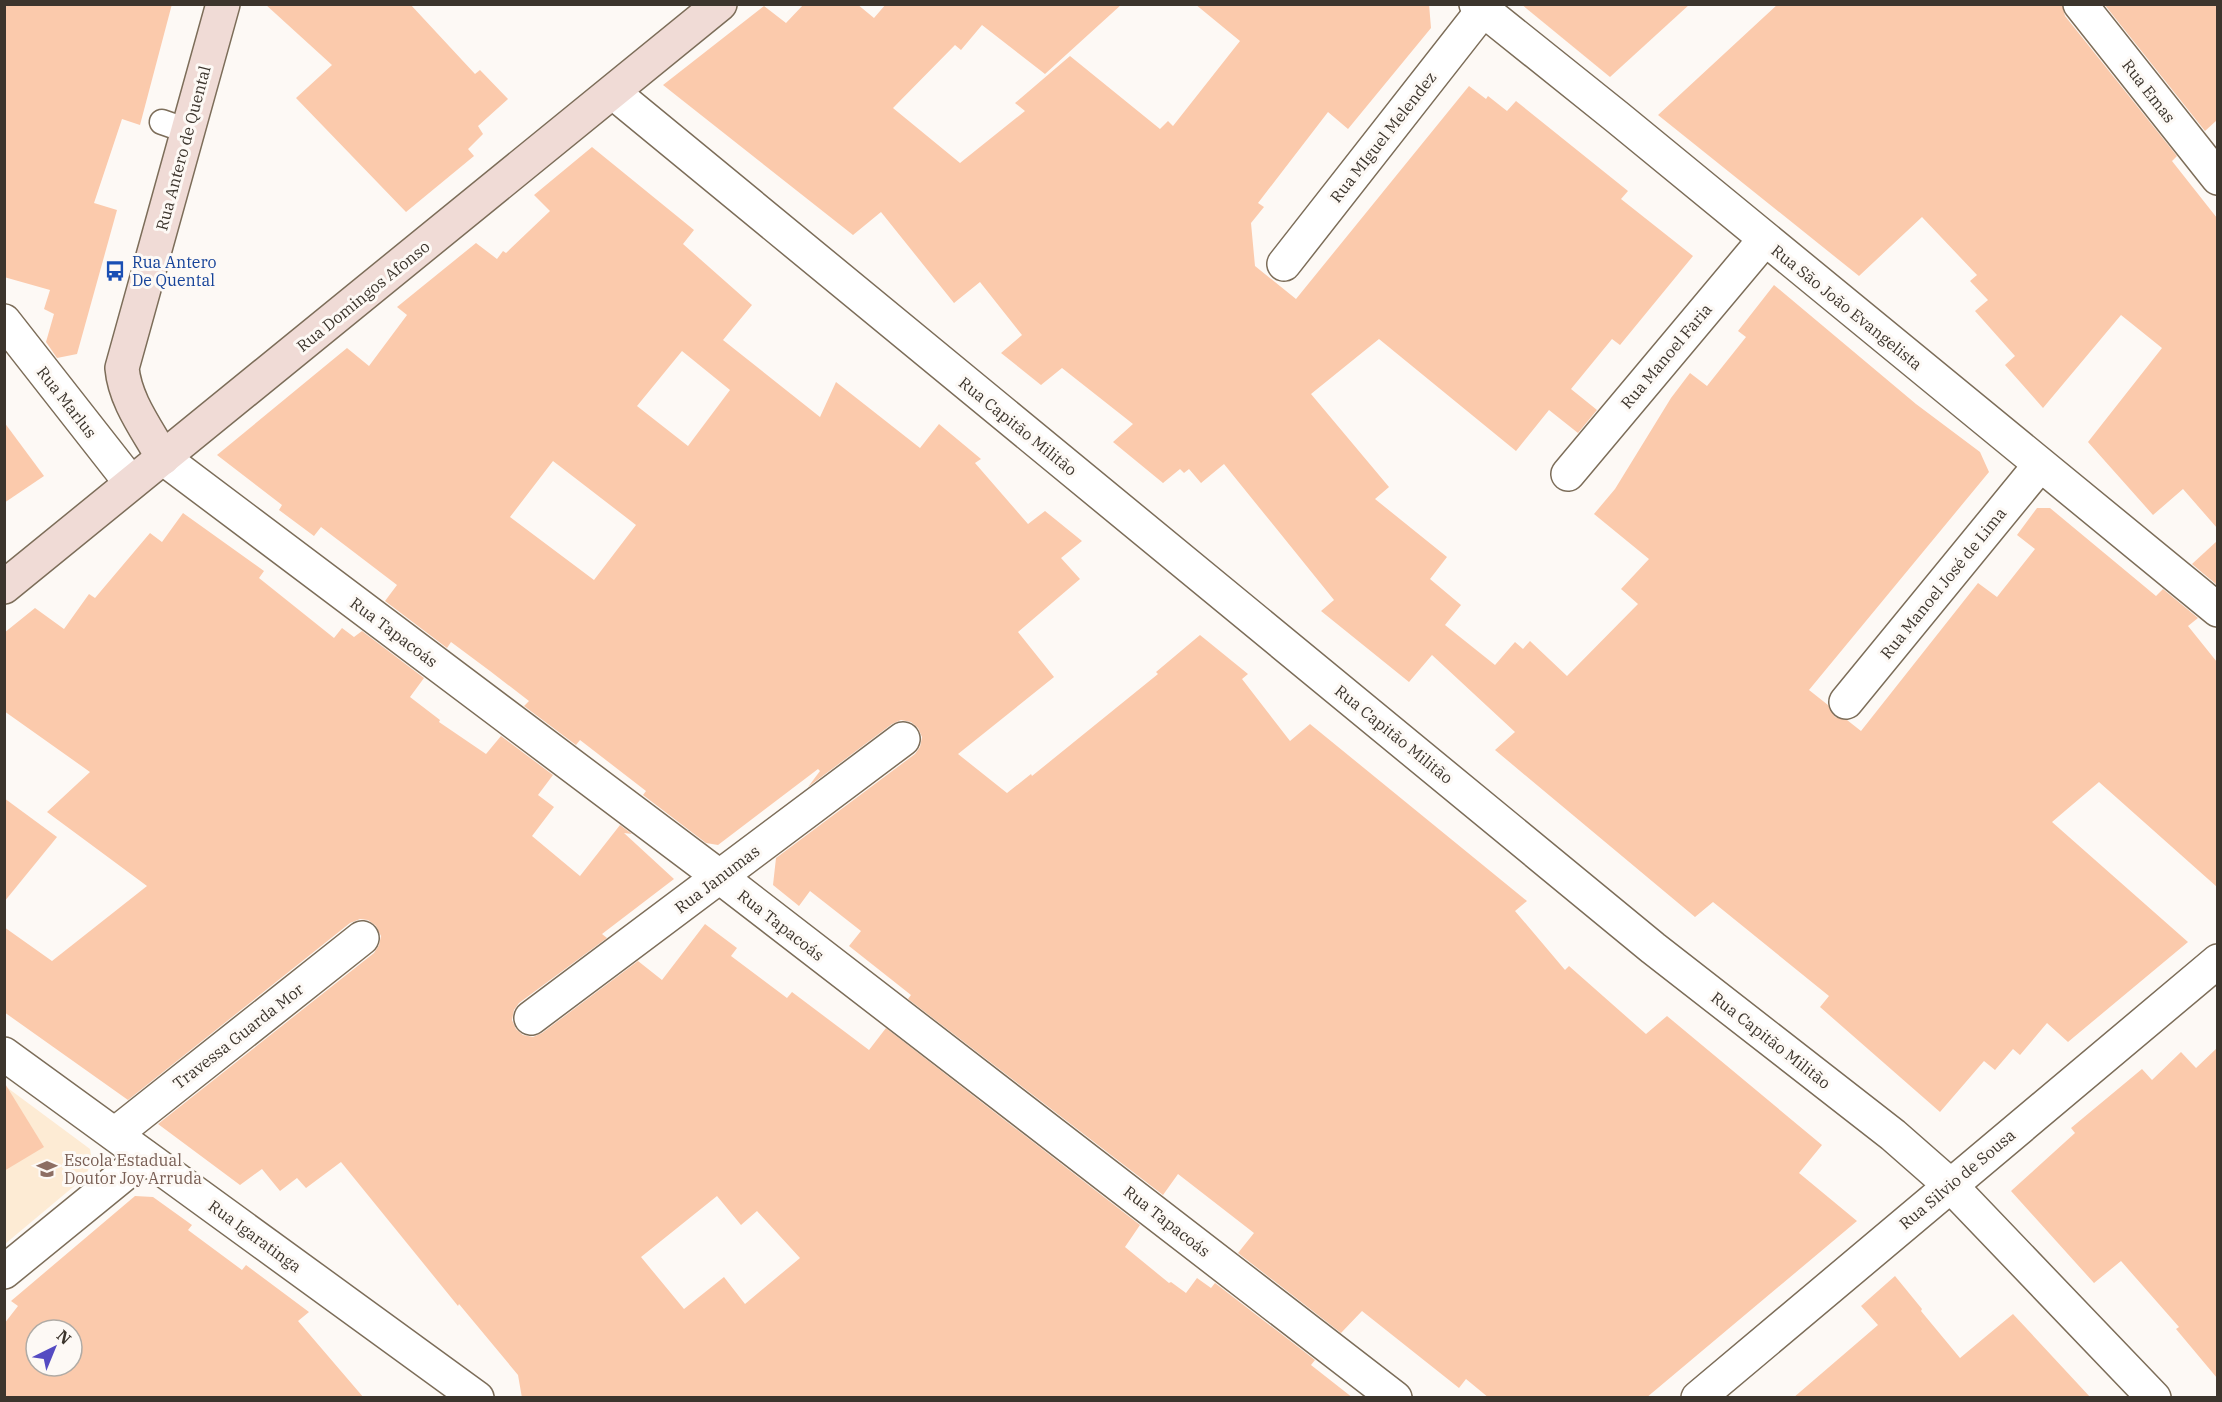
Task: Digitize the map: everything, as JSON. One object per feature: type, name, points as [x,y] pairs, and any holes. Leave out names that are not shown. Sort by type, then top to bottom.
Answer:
[{"type":"street","name":"Rua Antero de Quental","points":[[163,458],[130,402],[124,385],[122,368],[175,126],[223,4]]},
{"type":"street","name":"Rua Domingos Afonso","points":[[4,587],[614,93],[720,4]]},
{"type":"street","name":"Rua Emas","points":[[2080,4],[2217,178]]},
{"type":"street","name":"Rua São João Evangelista","points":[[1480,7],[2217,610]]},
{"type":"street","name":"Rua MIguel Melendez","points":[[1284,264],[1480,7]]},
{"type":"street","name":"Rua Capitão Militão","points":[[614,93],[1644,940],[1893,1136],[1950,1185],[2154,1398]]},
{"type":"street","name":"Rua Manoel Faria","points":[[1568,474],[1765,239]]},
{"type":"street","name":"Rua Marlus","points":[[4,321],[131,483]]},
{"type":"street","name":"Rua Tapacoás","points":[[163,458],[720,877],[1395,1398]]},
{"type":"street","name":"Rua Manoel José de Lima","points":[[1846,702],[2040,465]]},
{"type":"street","name":"Rua Janumas","points":[[531,1018],[903,739]]},
{"type":"street","name":"Travessa Guarda Mor","points":[[115,1134],[362,938]]},
{"type":"street","name":"Rua Silvio de Sousa","points":[[1698,1398],[2217,961]]},
{"type":"street","name":"Rua Igaratinga","points":[[4,1054],[477,1398]]},
{"type":"street","points":[[4,1272],[145,1156]]},
{"type":"shaded area","name":"Escola Estadual Doutor Joy Arruda","points":[[5,1086],[90,1149],[92,1161],[85,1177],[5,1244]]},
{"type":"building","points":[[4,4],[172,4],[140,125],[122,119],[94,203],[117,210],[77,354],[57,358],[46,342],[54,314],[44,309],[50,290],[4,277]]},
{"type":"building","points":[[265,4],[410,4],[475,74],[480,70],[508,99],[478,126],[483,134],[468,149],[474,156],[406,212],[296,98],[332,65]]},
{"type":"building","points":[[804,4],[857,4],[874,18],[886,4],[1122,4],[1045,74],[982,25],[961,50],[955,45],[893,108],[960,163],[1025,111],[1015,103],[1070,56],[1160,129],[1168,121],[1173,126],[1240,41],[1195,4],[1429,4],[1431,28],[1348,129],[1328,112],[1258,203],[1264,207],[1251,223],[1255,266],[1296,299],[1469,86],[1486,99],[1488,96],[1507,111],[1516,101],[1628,191],[1621,199],[1693,256],[1620,345],[1612,339],[1571,389],[1597,410],[1578,433],[1549,410],[1516,451],[1379,339],[1311,394],[1389,487],[1375,499],[1447,557],[1430,579],[1461,605],[1445,625],[1495,665],[1515,642],[1523,649],[1530,641],[1567,676],[1638,604],[1621,589],[1649,559],[1594,514],[1615,489],[1671,398],[1690,373],[1707,386],[1746,337],[1738,331],[1774,285],[1916,404],[1980,452],[1989,472],[1809,690],[1828,705],[1835,717],[1847,720],[1861,731],[1978,583],[1997,597],[2035,549],[2017,535],[2037,508],[2050,508],[2156,596],[2163,589],[2198,618],[2188,626],[2217,662],[2217,887],[2099,782],[2052,822],[2188,942],[2068,1042],[2047,1023],[2020,1055],[2013,1049],[1995,1070],[1984,1061],[1940,1112],[1820,1007],[1829,996],[1713,902],[1695,917],[1495,750],[1515,732],[1432,655],[1409,682],[1321,611],[1334,600],[1224,464],[1201,483],[1189,469],[1184,473],[1180,469],[1163,483],[1113,442],[1133,424],[1062,368],[1041,385],[1001,353],[1022,335],[980,282],[954,303],[881,212],[853,235],[663,85],[764,6],[786,23]]},
{"type":"building","points":[[1521,4],[1690,4],[1610,77]]},
{"type":"building","points":[[1778,4],[2062,4],[2065,16],[2177,156],[2172,161],[2217,218],[2217,528],[2183,489],[2153,515],[2088,442],[2162,348],[2121,315],[2043,408],[2005,365],[2015,356],[1975,311],[1988,300],[1970,281],[1977,275],[1922,217],[1859,276],[1658,115]]},
{"type":"building","points":[[2104,4],[2217,4],[2217,120],[2205,131]]},
{"type":"building","points":[[592,147],[694,230],[683,244],[752,305],[723,340],[820,417],[836,382],[920,448],[939,424],[981,459],[975,463],[1028,524],[1045,511],[1082,541],[1061,558],[1080,579],[1018,632],[1054,677],[958,754],[1007,793],[1031,774],[1032,776],[1158,674],[1156,672],[1200,635],[1248,674],[1242,679],[1290,741],[1310,724],[1527,901],[1515,911],[1565,970],[1569,966],[1646,1034],[1667,1016],[1822,1145],[1799,1173],[1857,1221],[1646,1398],[1489,1398],[1466,1379],[1459,1388],[1362,1311],[1341,1333],[1238,1253],[1254,1233],[1178,1174],[1163,1195],[908,999],[911,995],[849,946],[861,931],[810,891],[799,906],[773,885],[776,858],[915,754],[920,747],[922,737],[918,728],[911,722],[901,720],[892,724],[808,787],[820,771],[818,769],[718,845],[706,843],[643,795],[646,791],[580,740],[576,745],[524,706],[529,701],[490,671],[451,642],[447,648],[385,601],[397,585],[321,527],[314,536],[279,510],[282,505],[217,455],[347,348],[369,366],[407,315],[397,307],[476,243],[497,259],[503,251],[506,253],[550,211],[534,195]],"holes":[[[682,351],[730,390],[688,446],[637,406]],[[553,461],[636,525],[594,580],[510,517]]]},
{"type":"building","points":[[4,422],[44,476],[4,503]]},
{"type":"building","points":[[183,513],[264,571],[259,578],[334,638],[342,628],[354,637],[362,631],[424,678],[410,697],[440,720],[439,722],[486,754],[501,736],[553,775],[538,795],[554,807],[532,836],[580,876],[620,825],[632,834],[624,833],[674,879],[602,934],[607,938],[519,1003],[514,1010],[512,1020],[516,1029],[523,1035],[533,1037],[542,1033],[638,961],[662,980],[705,924],[737,948],[731,956],[787,998],[792,992],[869,1050],[886,1028],[1140,1225],[1125,1247],[1169,1283],[1171,1282],[1186,1293],[1197,1278],[1211,1288],[1215,1283],[1315,1360],[1311,1365],[1353,1398],[522,1398],[518,1375],[459,1304],[458,1306],[341,1162],[306,1188],[297,1178],[280,1191],[262,1169],[240,1185],[158,1124],[374,953],[381,936],[376,926],[368,920],[360,919],[350,923],[128,1100],[4,1012],[4,927],[52,961],[147,886],[47,812],[90,772],[4,711],[4,633],[35,608],[64,629],[89,594],[95,598],[150,533],[162,542]],"holes":[[[717,1196],[741,1225],[757,1211],[800,1258],[745,1304],[724,1277],[684,1309],[641,1257]]]},
{"type":"building","points":[[2217,541],[2217,585],[2192,564]]},
{"type":"building","points":[[4,798],[57,837],[4,902]]},
{"type":"building","points":[[2217,1048],[2217,1378],[2176,1329],[2179,1327],[2121,1261],[2094,1283],[2011,1191],[2075,1133],[2071,1128],[2142,1069],[2152,1080],[2181,1052],[2196,1068]]},
{"type":"building","points":[[4,1082],[44,1147],[4,1171]]},
{"type":"building","points":[[135,1196],[153,1197],[192,1225],[188,1230],[242,1270],[246,1265],[309,1312],[298,1321],[364,1398],[4,1398],[4,1324],[18,1306],[11,1301]]},
{"type":"building","points":[[1895,1276],[1960,1358],[2013,1314],[2091,1398],[1793,1398],[1878,1325],[1861,1306]]},
{"type":"place","name":"Rua Antero De Quental","points":[[115,271]]},
{"type":"place","name":"Escola Estadual Doutor Joy Arruda","points":[[47,1169]]}]
